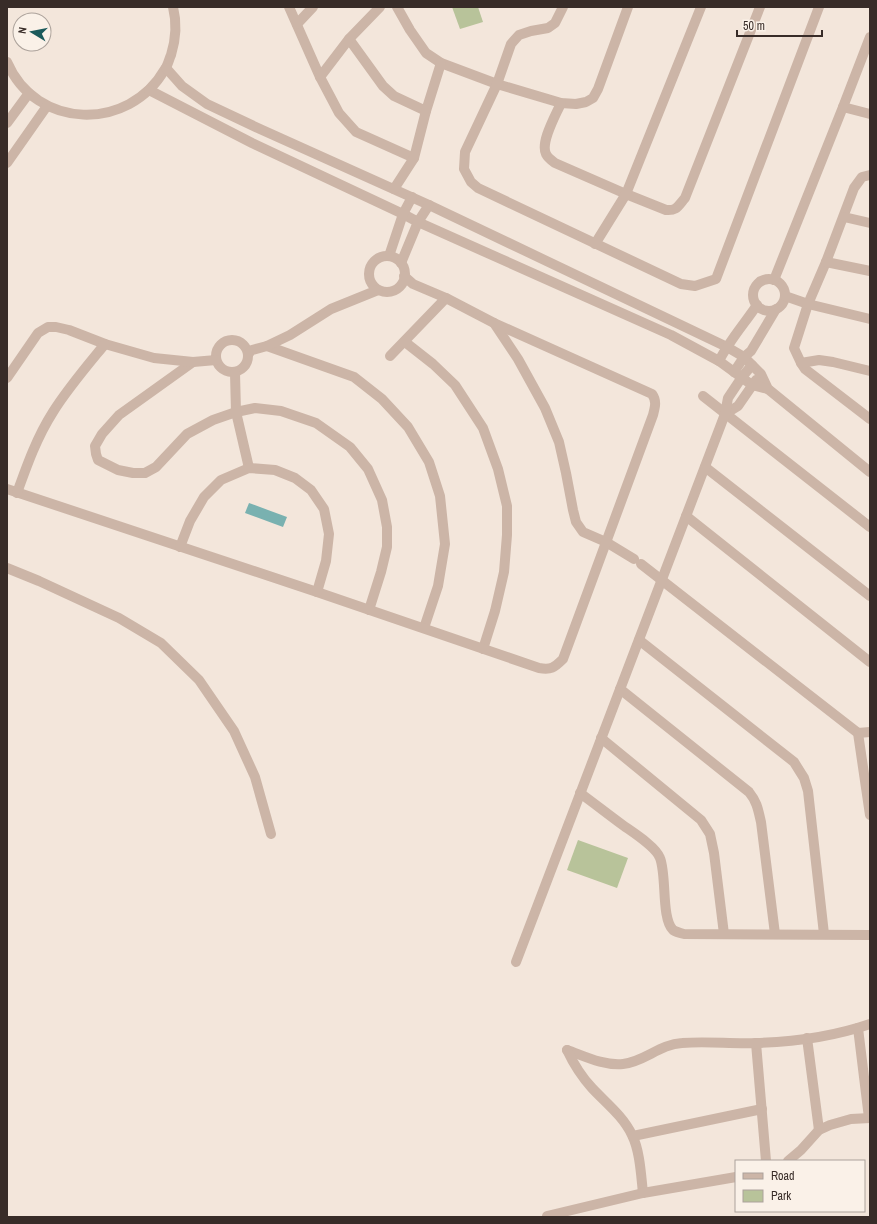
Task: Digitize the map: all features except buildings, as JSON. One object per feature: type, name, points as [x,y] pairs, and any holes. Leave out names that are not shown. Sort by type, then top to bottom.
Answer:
[{"type":"street","points":[[7,62],[12,73],[29,93],[47,106],[65,113],[83,116],[107,113],[130,104],[150,90],[166,68],[175,43],[176,16],[173,7]]},
{"type":"street","points":[[289,7],[298,24],[320,77],[339,113],[356,132],[414,158]]},
{"type":"street","points":[[298,24],[314,7]]},
{"type":"street","points":[[320,77],[349,39],[380,7]]},
{"type":"street","points":[[396,7],[426,53],[441,63],[497,84],[561,103],[576,104],[586,102],[593,98],[598,90],[628,7]]},
{"type":"street","points":[[563,7],[552,26],[519,35],[511,44],[497,84],[465,152],[464,169],[471,182],[478,188],[681,284],[695,286],[716,280],[819,7]]},
{"type":"street","points":[[595,244],[626,194],[701,7]]},
{"type":"street","points":[[561,103],[545,142],[545,152],[548,157],[555,163],[626,194],[666,210],[672,210],[678,207],[685,198],[760,7]]},
{"type":"street","points":[[774,280],[870,37]]},
{"type":"street","points":[[349,39],[383,86],[394,96],[426,111]]},
{"type":"street","points":[[394,189],[414,158],[426,111],[441,63]]},
{"type":"street","points":[[166,68],[182,86],[207,104],[412,197],[726,347],[744,357],[761,374],[768,389]]},
{"type":"street","points":[[150,90],[252,143],[418,222],[671,335],[719,361],[752,385],[768,389],[870,472]]},
{"type":"street","points":[[7,123],[29,93]]},
{"type":"street","points":[[7,162],[47,106]]},
{"type":"street","points":[[843,107],[870,114]]},
{"type":"street","points":[[870,175],[862,177],[858,182],[808,304],[794,348],[805,369],[870,419]]},
{"type":"street","points":[[389,256],[403,214],[412,197]]},
{"type":"street","points":[[400,263],[418,222],[429,205]]},
{"type":"street","points":[[844,217],[870,223]]},
{"type":"street","points":[[389,256],[393,257],[400,263],[403,267],[403,282],[395,290],[383,292],[373,286],[369,275],[372,263],[377,259],[389,256]]},
{"type":"street","points":[[826,262],[870,271]]},
{"type":"street","points":[[7,490],[424,628],[539,668],[548,669],[556,667],[562,660],[653,415],[656,405],[655,398],[652,394],[494,323],[446,298],[413,284],[404,276]]},
{"type":"street","points":[[516,962],[725,414],[728,398],[744,357],[751,351],[785,296],[782,286],[774,280],[764,280],[756,286],[754,296],[757,305],[766,310],[776,309]]},
{"type":"street","points":[[248,354],[252,350],[267,346],[290,335],[331,310],[378,290]]},
{"type":"street","points":[[785,296],[808,304],[870,319]]},
{"type":"street","points":[[390,356],[446,298]]},
{"type":"street","points":[[719,361],[726,347],[738,334],[757,305]]},
{"type":"street","points":[[494,323],[518,360],[545,408],[559,442],[576,522],[582,532],[606,542],[638,562],[858,732],[870,732]]},
{"type":"street","points":[[7,378],[38,333],[48,327],[69,330],[105,344],[154,358],[193,362],[216,360]]},
{"type":"street","points":[[229,340],[236,340],[242,343],[248,354],[248,360],[245,366],[235,373],[228,373],[222,370],[218,366],[216,360],[218,347],[229,340]]},
{"type":"street","points":[[405,342],[433,364],[455,385],[483,428],[498,469],[507,506],[507,536],[504,572],[495,611],[483,649]]},
{"type":"street","points":[[17,493],[31,454],[52,413],[75,380],[105,344]]},
{"type":"street","points":[[267,346],[354,377],[382,399],[408,427],[429,462],[440,496],[445,544],[438,586],[424,628]]},
{"type":"street","points":[[801,363],[819,360],[870,371]]},
{"type":"street","points":[[193,362],[119,415],[102,434],[96,446],[98,460],[118,470],[133,473],[145,473],[156,467],[188,434],[213,420],[236,412],[255,408],[281,411],[316,422],[350,447],[368,469],[382,500],[387,527],[387,547],[369,610]]},
{"type":"street","points":[[738,375],[752,365]]},
{"type":"street","points":[[235,373],[236,412],[249,468]]},
{"type":"street","points":[[725,414],[738,406],[761,374]]},
{"type":"street","points":[[703,396],[870,527]]},
{"type":"street","points":[[705,467],[870,596]]},
{"type":"street","points":[[180,547],[190,521],[204,497],[221,480],[249,468],[274,470],[295,478],[311,490],[324,509],[329,534],[326,561],[316,592]]},
{"type":"street","points":[[686,516],[870,662]]},
{"type":"street","points":[[7,568],[119,618],[161,643],[199,680],[234,730],[255,777],[271,834]]},
{"type":"street","points":[[639,640],[794,762],[804,778],[808,791],[824,934]]},
{"type":"street","points":[[620,689],[749,792],[755,800],[761,822],[775,934]]},
{"type":"street","points":[[858,732],[870,815]]},
{"type":"street","points":[[601,738],[701,820],[710,834],[714,852],[724,934]]},
{"type":"street","points":[[580,793],[649,845],[660,857],[664,877],[666,914],[673,930],[684,934],[870,934]]},
{"type":"street","points":[[643,1193],[633,1136],[624,1122],[577,1070],[567,1050],[607,1063],[622,1064],[636,1061],[668,1045],[682,1043],[756,1043],[807,1038],[858,1028],[870,1024]]},
{"type":"street","points":[[789,1160],[801,1150],[819,1130],[851,1119],[869,1118],[858,1028]]},
{"type":"street","points":[[807,1038],[819,1130]]},
{"type":"street","points":[[756,1043],[766,1160]]},
{"type":"street","points":[[633,1136],[762,1109]]},
{"type":"street","points":[[548,1216],[643,1193],[735,1177]]},
{"type":"green space","points":[[452,7],[478,7],[483,22],[460,29]]},
{"type":"green space","points":[[578,840],[628,858],[617,888],[567,870]]},
{"type":"water","points":[[249,503],[287,517],[283,527],[245,513]]}]
